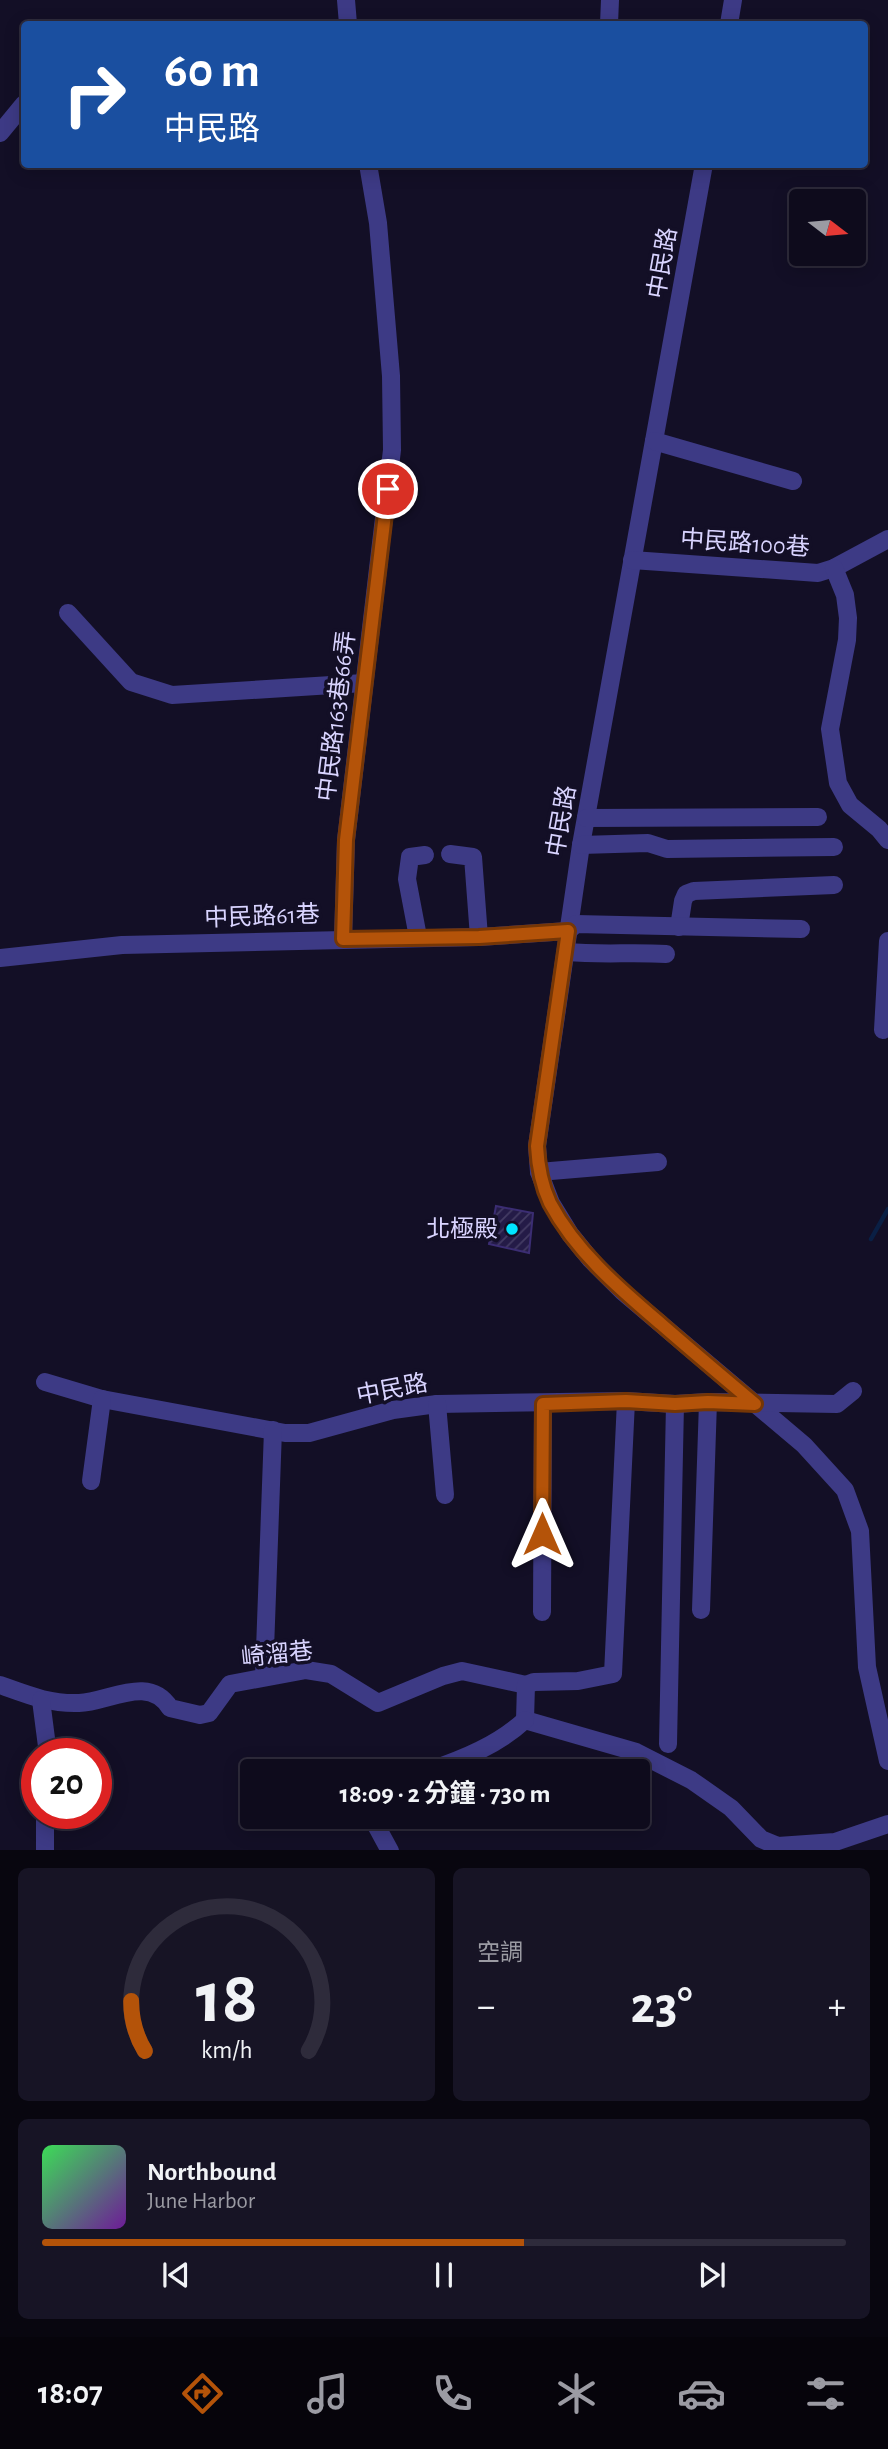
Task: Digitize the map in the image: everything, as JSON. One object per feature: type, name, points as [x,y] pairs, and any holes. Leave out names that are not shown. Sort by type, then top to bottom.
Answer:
[{"type":"street","points":[[346,0],[348,21]]},
{"type":"street","points":[[609,21],[610,0]]},
{"type":"street","points":[[730,21],[733,0]]},
{"type":"street","points":[[0,133],[21,108]]},
{"type":"street","name":"中民路163巷66弄","points":[[343,939],[346,840],[392,450],[391,376],[378,223],[369,168]]},
{"type":"street","name":"中民路","points":[[703,168],[581,845],[537,1146],[539,1172],[551,1203],[570,1234],[592,1260],[624,1292],[804,1445],[845,1490],[860,1531],[867,1667],[888,1761]]},
{"type":"street","points":[[654,441],[793,481]]},
{"type":"street","name":"中民路100巷","points":[[632,560],[818,573],[834,568],[888,539]]},
{"type":"street","points":[[834,568],[845,595],[848,618],[830,729],[838,783],[850,805],[888,840]]},
{"type":"street","points":[[68,613],[131,682],[172,695],[364,683]]},
{"type":"street","points":[[586,818],[818,817]]},
{"type":"street","points":[[581,845],[648,843],[667,849],[834,847]]},
{"type":"street","points":[[450,854],[473,857],[479,937]]},
{"type":"street","points":[[418,937],[407,879],[410,858],[425,855]]},
{"type":"street","points":[[679,927],[683,901],[687,894],[694,891],[834,885]]},
{"type":"street","name":"中民路61巷","points":[[0,958],[122,945],[479,937],[568,931],[576,924],[801,929]]},
{"type":"street","points":[[883,1030],[888,941]]},
{"type":"street","points":[[566,952],[666,954]]},
{"type":"street","points":[[539,1172],[658,1163]]},
{"type":"street","name":"中民路","points":[[46,1382],[102,1399],[272,1430],[309,1433],[393,1410],[438,1404],[626,1401],[675,1404],[837,1404],[853,1391]]},
{"type":"street","points":[[90,1481],[102,1399]]},
{"type":"street","points":[[461,1759],[508,1735],[525,1720],[526,1685],[534,1682],[578,1681],[613,1674],[626,1401]]},
{"type":"street","points":[[701,1610],[708,1402]]},
{"type":"street","points":[[438,1404],[445,1495]]},
{"type":"street","points":[[542,1612],[543,1404]]},
{"type":"street","points":[[668,1744],[675,1404]]},
{"type":"street","points":[[264,1677],[272,1430]]},
{"type":"street","name":"崎溜巷","points":[[0,1685],[41,1700],[82,1703],[131,1691],[147,1691],[166,1702],[170,1708],[200,1715],[209,1713],[230,1684],[306,1671],[331,1674],[378,1703],[462,1671],[526,1685]]},
{"type":"street","points":[[41,1700],[46,1738]]},
{"type":"street","points":[[525,1720],[636,1752],[699,1785],[731,1808],[761,1839],[778,1846],[835,1842],[888,1824]]},
{"type":"street","points":[[45,1829],[46,1850]]},
{"type":"street","points":[[378,1829],[390,1850]]},
{"type":"building","name":"北極殿","points":[[496,1206],[533,1213],[529,1253],[489,1244]]},
{"type":"waterway","points":[[871,1239],[888,1209]]},
{"type":"place","name":"北極殿","points":[[512,1229]]},
{"type":"route","points":[[388,489],[346,840],[343,939],[479,937],[568,931],[537,1146],[539,1172],[544,1187],[570,1234],[592,1260],[624,1292],[755,1404],[626,1401],[543,1404],[542,1534]]}]
